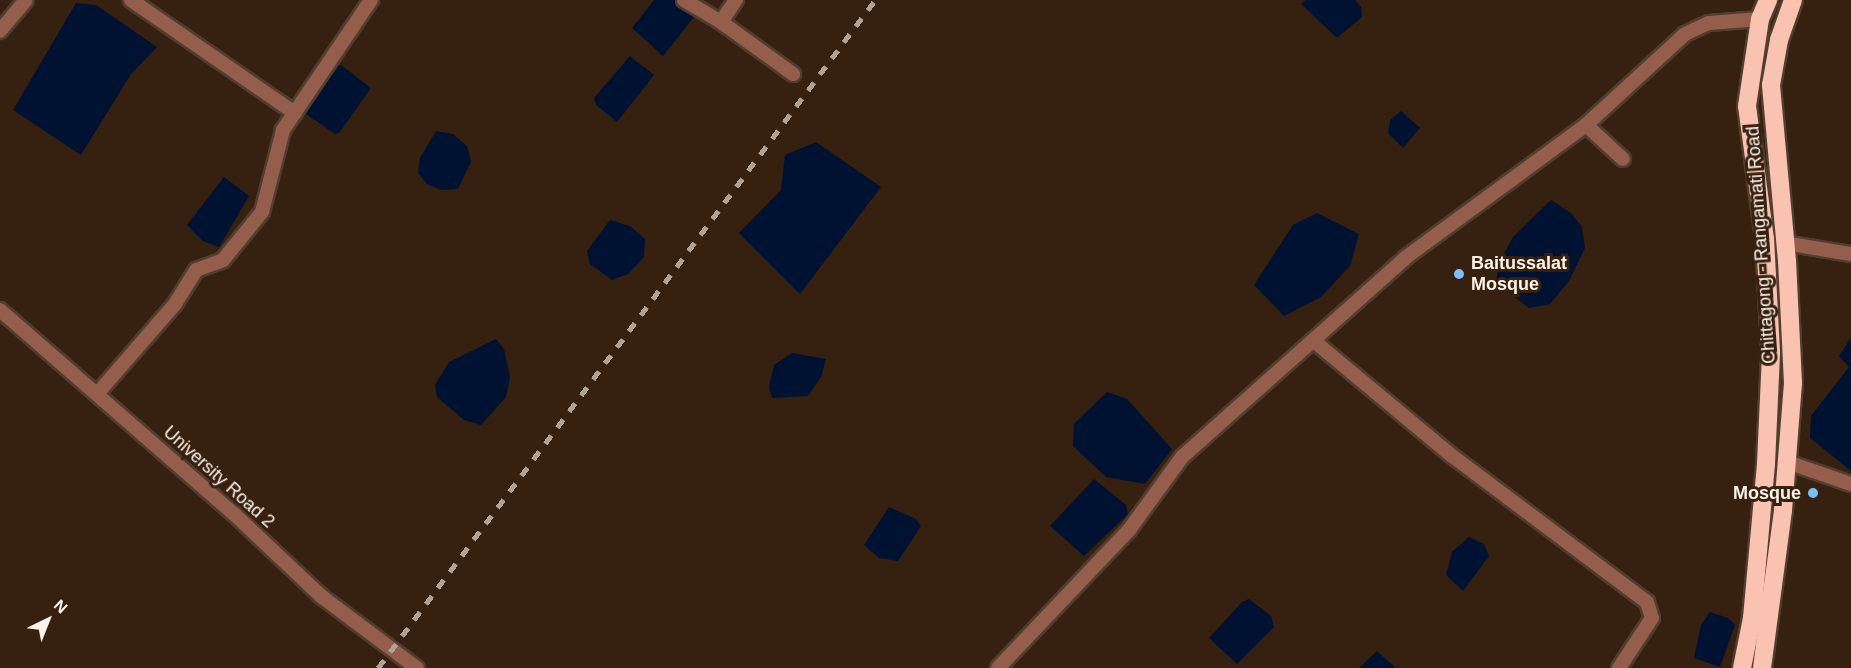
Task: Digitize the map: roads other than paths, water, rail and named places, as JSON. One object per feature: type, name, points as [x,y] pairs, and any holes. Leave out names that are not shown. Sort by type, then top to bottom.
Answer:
[{"type":"highway","name":"Chittagong - Rangamati Road","points":[[1742,668],[1752,618],[1765,476],[1771,352],[1765,239],[1748,106],[1760,19],[1768,0]]},
{"type":"highway","name":"Chittagong - Rangamati Road","points":[[1762,668],[1787,462],[1793,383],[1785,243],[1771,85],[1779,40],[1793,0]]},
{"type":"street","points":[[0,31],[26,0]]},
{"type":"street","points":[[131,0],[295,113]]},
{"type":"street","points":[[97,394],[175,304],[196,270],[223,260],[262,212],[283,130],[370,0]]},
{"type":"street","points":[[684,0],[721,22],[793,74]]},
{"type":"street","points":[[721,22],[736,0]]},
{"type":"street","points":[[998,668],[1129,530],[1182,457],[1404,258],[1586,125],[1686,34],[1709,23],[1760,19]]},
{"type":"street","points":[[1586,125],[1623,159]]},
{"type":"street","points":[[1785,243],[1851,254]]},
{"type":"street","name":"University Road 2","points":[[0,310],[97,394],[321,596],[417,668]]},
{"type":"street","points":[[1314,341],[1451,454],[1647,602],[1652,618],[1619,668]]},
{"type":"street","points":[[1787,462],[1851,484]]},
{"type":"water","points":[[654,0],[678,0],[695,16],[663,56],[632,28]]},
{"type":"water","points":[[1306,0],[1355,0],[1361,7],[1362,17],[1337,38],[1301,4]]},
{"type":"water","points":[[76,3],[96,5],[157,47],[131,74],[81,155],[13,110]]},
{"type":"water","points":[[630,56],[654,75],[617,122],[596,105],[594,98]]},
{"type":"water","points":[[341,65],[371,88],[339,133],[335,134],[303,112],[335,67]]},
{"type":"water","points":[[1401,111],[1420,128],[1403,148],[1388,133],[1390,120]]},
{"type":"water","points":[[436,131],[453,134],[467,146],[471,162],[458,189],[441,190],[427,184],[418,173],[420,158]]},
{"type":"water","points":[[816,142],[881,187],[800,294],[739,233],[781,190],[785,155]]},
{"type":"water","points":[[224,177],[249,196],[219,247],[203,241],[187,225]]},
{"type":"water","points":[[1551,200],[1571,213],[1582,227],[1585,248],[1569,281],[1550,304],[1529,308],[1496,282],[1499,263],[1513,237]]},
{"type":"water","points":[[1317,213],[1359,234],[1350,266],[1321,297],[1284,316],[1254,285],[1293,225]]},
{"type":"water","points":[[610,220],[630,226],[645,239],[644,257],[628,274],[612,280],[590,264],[587,251]]},
{"type":"water","points":[[1851,338],[1851,471],[1810,438],[1811,416],[1849,367],[1839,356]]},
{"type":"water","points":[[496,339],[504,349],[510,377],[506,397],[481,425],[464,420],[437,397],[435,385],[449,362]]},
{"type":"water","points":[[792,353],[826,359],[821,377],[808,396],[772,398],[769,387],[774,365]]},
{"type":"water","points":[[1107,392],[1127,399],[1172,449],[1145,484],[1106,477],[1073,446],[1074,424]]},
{"type":"water","points":[[1094,479],[1126,505],[1128,514],[1084,556],[1050,526]]},
{"type":"water","points":[[889,507],[916,519],[921,526],[898,561],[879,558],[864,545]]},
{"type":"water","points":[[1469,537],[1484,544],[1489,556],[1463,591],[1446,575],[1452,552]]},
{"type":"water","points":[[1249,599],[1271,616],[1274,627],[1237,664],[1209,638],[1242,602]]},
{"type":"water","points":[[1710,612],[1728,618],[1735,625],[1720,667],[1694,658],[1701,625]]},
{"type":"water","points":[[1377,651],[1396,668],[1359,668]]},
{"type":"railway","points":[[378,668],[875,0]]},
{"type":"place","name":"Baitussalat Mosque","points":[[1459,274]]},
{"type":"place","name":"Mosque","points":[[1813,493]]}]
